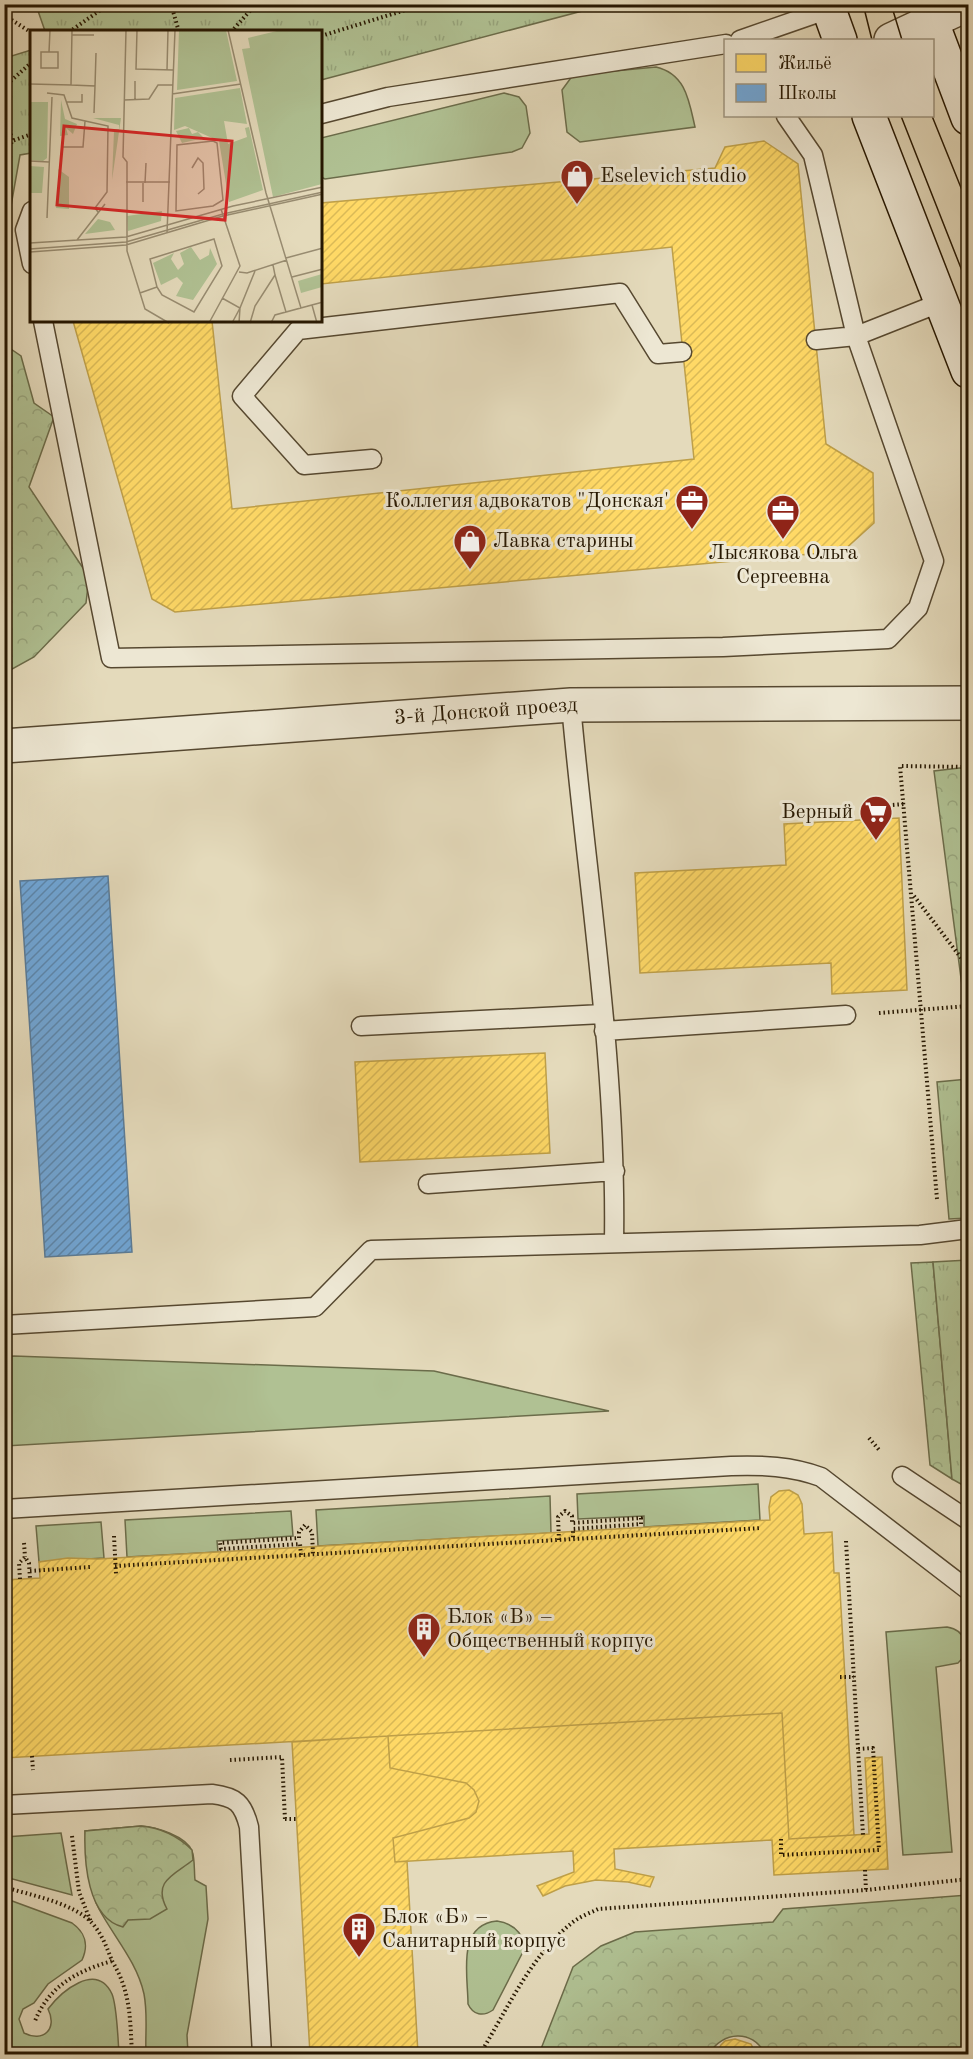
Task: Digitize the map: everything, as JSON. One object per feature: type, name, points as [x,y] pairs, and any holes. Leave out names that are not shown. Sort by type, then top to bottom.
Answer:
[{"type":"street","points":[[892,39],[927,13],[968,4]]},
{"type":"street","points":[[828,7],[840,39]]},
{"type":"street","points":[[927,13],[969,118]]},
{"type":"street","points":[[869,117],[969,371]]},
{"type":"street","name":"3-й Донской проезд","points":[[4,746],[572,705],[969,703]]},
{"type":"lane","points":[[743,39],[828,7]]},
{"type":"lane","points":[[322,114],[388,97],[724,44]]},
{"type":"lane","points":[[43,322],[111,658],[723,647],[888,639],[918,608],[934,561],[856,336],[813,155],[787,117]]},
{"type":"lane","points":[[30,216],[25,230],[30,254]]},
{"type":"lane","points":[[372,459],[304,465],[242,396],[298,330],[620,293],[658,354],[682,352]]},
{"type":"lane","points":[[816,340],[856,336],[942,302]]},
{"type":"lane","points":[[572,705],[615,1171],[615,1242]]},
{"type":"lane","points":[[361,1026],[603,1023],[846,1015]]},
{"type":"lane","points":[[428,1184],[615,1171]]},
{"type":"lane","points":[[4,1325],[315,1307],[370,1250],[920,1235],[969,1229]]},
{"type":"lane","points":[[4,1509],[755,1465],[799,1470],[821,1477],[969,1590]]},
{"type":"lane","points":[[902,1476],[969,1520]]},
{"type":"lane","points":[[4,1805],[212,1794],[226,1796],[238,1802],[245,1813],[249,1827],[262,2055]]},
{"type":"path","points":[[72,30],[109,4]]},
{"type":"path","points":[[171,4],[178,30]]},
{"type":"path","points":[[233,30],[256,4]]},
{"type":"path","points":[[322,36],[425,4]]},
{"type":"path","points":[[4,15],[30,32]]},
{"type":"path","points":[[4,87],[30,64]]},
{"type":"path","points":[[4,94],[12,141],[4,165]]},
{"type":"path","points":[[12,141],[30,135]]},
{"type":"path","points":[[940,1232],[900,766],[969,767]]},
{"type":"path","points":[[869,819],[869,807],[904,804]]},
{"type":"path","points":[[912,895],[969,967]]},
{"type":"path","points":[[846,1015],[969,1006]]},
{"type":"path","points":[[844,1495],[863,1835]]},
{"type":"path","points":[[559,1540],[558,1517],[565,1511],[572,1516],[572,1523],[641,1518],[641,1524],[573,1528],[573,1539]]},
{"type":"path","points":[[115,1566],[761,1528]]},
{"type":"path","points":[[299,1532],[299,1538],[220,1543],[221,1549],[300,1544],[301,1555]]},
{"type":"path","points":[[312,1532],[313,1554]]},
{"type":"path","points":[[114,1546],[116,1574]]},
{"type":"path","points":[[20,1579],[19,1563],[25,1557],[29,1563],[30,1579]]},
{"type":"path","points":[[30,1571],[90,1567]]},
{"type":"path","points":[[840,1677],[854,1677]]},
{"type":"path","points":[[781,1839],[781,1855],[879,1850],[873,1748],[858,1749]]},
{"type":"path","points":[[32,1756],[33,1771]]},
{"type":"path","points":[[285,1819],[297,1818]]},
{"type":"path","points":[[72,1832],[79,1892],[124,1983],[129,1999],[132,2055]]},
{"type":"path","points":[[866,1870],[866,1890]]},
{"type":"path","points":[[480,2055],[530,1971],[556,1938],[575,1921],[598,1909],[866,1890],[969,1879]]},
{"type":"path","points":[[4,1887],[68,1908],[92,1922]]},
{"type":"path","points":[[35,2021],[48,1997],[69,1978],[112,1961]]},
{"type":"green space","points":[[36,4],[605,5],[322,80],[322,30],[45,30]]},
{"type":"green space","points":[[30,50],[30,153],[20,155],[11,206],[5,223],[5,58]]},
{"type":"green space","points":[[656,67],[674,76],[680,82],[688,98],[695,127],[580,142],[567,132],[562,90],[573,75]]},
{"type":"green space","points":[[504,93],[519,97],[526,106],[530,133],[522,148],[512,152],[325,179],[322,178],[322,138]]},
{"type":"green space","points":[[5,345],[21,356],[34,403],[54,417],[29,487],[89,577],[86,603],[34,657],[5,673]]},
{"type":"green space","points":[[968,767],[968,1032],[934,771]]},
{"type":"green space","points":[[968,1079],[968,1218],[949,1219],[937,1082]]},
{"type":"green space","points":[[968,1260],[968,1488],[952,1479],[933,1262]]},
{"type":"green space","points":[[933,1262],[952,1479],[930,1465],[911,1263]]},
{"type":"green space","points":[[5,1357],[434,1371],[609,1411],[5,1446]]},
{"type":"green space","points":[[758,1484],[760,1520],[644,1527],[644,1516],[578,1519],[577,1494]]},
{"type":"green space","points":[[550,1496],[551,1533],[318,1546],[316,1510]]},
{"type":"green space","points":[[291,1511],[293,1536],[217,1541],[218,1552],[127,1557],[125,1520]]},
{"type":"green space","points":[[101,1522],[104,1558],[39,1562],[36,1526]]},
{"type":"green space","points":[[947,1627],[963,1636],[966,1647],[958,1663],[936,1667],[952,1852],[903,1855],[886,1632]]},
{"type":"green space","points":[[141,1826],[162,1830],[184,1841],[193,1854],[195,1880],[206,1886],[208,1919],[187,2035],[188,2054],[146,2054],[146,2009],[141,1982],[131,1960],[99,1909],[90,1881],[85,1831]]},
{"type":"green space","points":[[141,1826],[163,1831],[175,1837],[192,1850],[193,1860],[172,1875],[164,1885],[162,1892],[167,1909],[150,1919],[128,1920],[123,1927],[111,1922],[95,1901],[87,1872],[85,1831]]},
{"type":"green space","points":[[61,1833],[72,1895],[5,1877],[5,1837]]},
{"type":"green space","points":[[968,1895],[968,2054],[765,2054],[753,2040],[737,2036],[722,2041],[709,2054],[539,2054],[573,1967],[601,1946],[635,1932],[773,1922],[783,1909]]},
{"type":"green space","points":[[4,1898],[72,1923],[80,1930],[85,1944],[82,1960],[48,1984],[34,2003],[23,2009],[19,2019],[24,2033],[31,2036],[43,2035],[50,2028],[51,2016],[48,2009],[54,2002],[79,1983],[97,1980],[105,1984],[114,1999],[119,2054],[5,2054]]},
{"type":"green space","points":[[497,1921],[515,1929],[526,1946],[493,2010],[486,2014],[479,2014],[473,2011],[468,2004],[467,1953],[475,1932],[484,1925]]},
{"type":"building: Жильё","points":[[764,141],[798,164],[826,444],[873,473],[874,523],[843,551],[175,612],[152,599],[73,322],[212,322],[232,509],[694,459],[672,247],[322,284],[322,203],[715,168],[725,147]]},
{"type":"building: Жильё","points":[[899,818],[907,990],[832,994],[831,963],[640,973],[635,873],[786,865],[784,824]]},
{"type":"building: Жильё","points":[[545,1053],[550,1153],[360,1162],[355,1062]]},
{"type":"building: Жильё","name":"Блок «В» – Общественный корпус","points":[[789,1490],[798,1495],[802,1504],[804,1534],[832,1532],[834,1573],[839,1573],[854,1835],[869,1834],[865,1758],[882,1757],[888,1869],[774,1875],[772,1840],[614,1849],[615,1869],[654,1877],[650,1887],[628,1882],[596,1880],[565,1886],[543,1896],[537,1886],[574,1872],[573,1851],[395,1862],[393,1838],[469,1818],[476,1812],[479,1801],[474,1790],[466,1783],[390,1768],[388,1736],[4,1758],[4,1580],[40,1578],[39,1562],[68,1558],[98,1559],[770,1520],[771,1497],[779,1491]]},
{"type":"building: Жильё","points":[[782,1713],[789,1839],[869,1834],[865,1758],[882,1757],[888,1869],[774,1875],[772,1840],[614,1849],[615,1869],[654,1877],[650,1887],[628,1882],[596,1880],[565,1886],[543,1896],[537,1886],[574,1872],[573,1851],[395,1862],[393,1838],[469,1818],[476,1812],[479,1801],[474,1790],[466,1783],[390,1768],[388,1736]]},
{"type":"building: Жильё","name":"Блок «Б» – Санитарный корпус","points":[[388,1736],[390,1768],[466,1783],[474,1790],[479,1801],[476,1812],[469,1818],[393,1838],[395,1862],[407,1861],[418,2054],[310,2054],[292,1742]]},
{"type":"building: Жильё","points":[[735,2039],[751,2044],[756,2054],[716,2054],[725,2041]]},
{"type":"building: Школы","points":[[108,876],[132,1252],[45,1257],[20,881]]},
{"type":"tram line","points":[[863,4],[872,39]]},
{"type":"tram line","points":[[891,4],[902,39]]},
{"type":"tram line","points":[[901,117],[968,286]]},
{"type":"tram line","points":[[932,117],[968,205]]},
{"type":"place","name":"Eselevich studio","points":[[577,205]]},
{"type":"place","name":"Коллегия адвокатов \"Донская'","points":[[692,530]]},
{"type":"place","name":"Лысякова Ольга Сергеевна","points":[[783,540]]},
{"type":"place","name":"Лавка старины","points":[[470,570]]},
{"type":"place","name":"Верный","points":[[876,841]]},
{"type":"place","name":"Блок «В» – Общественный корпус","points":[[424,1658]]},
{"type":"place","name":"Блок «Б» – Санитарный корпус","points":[[359,1958]]}]
